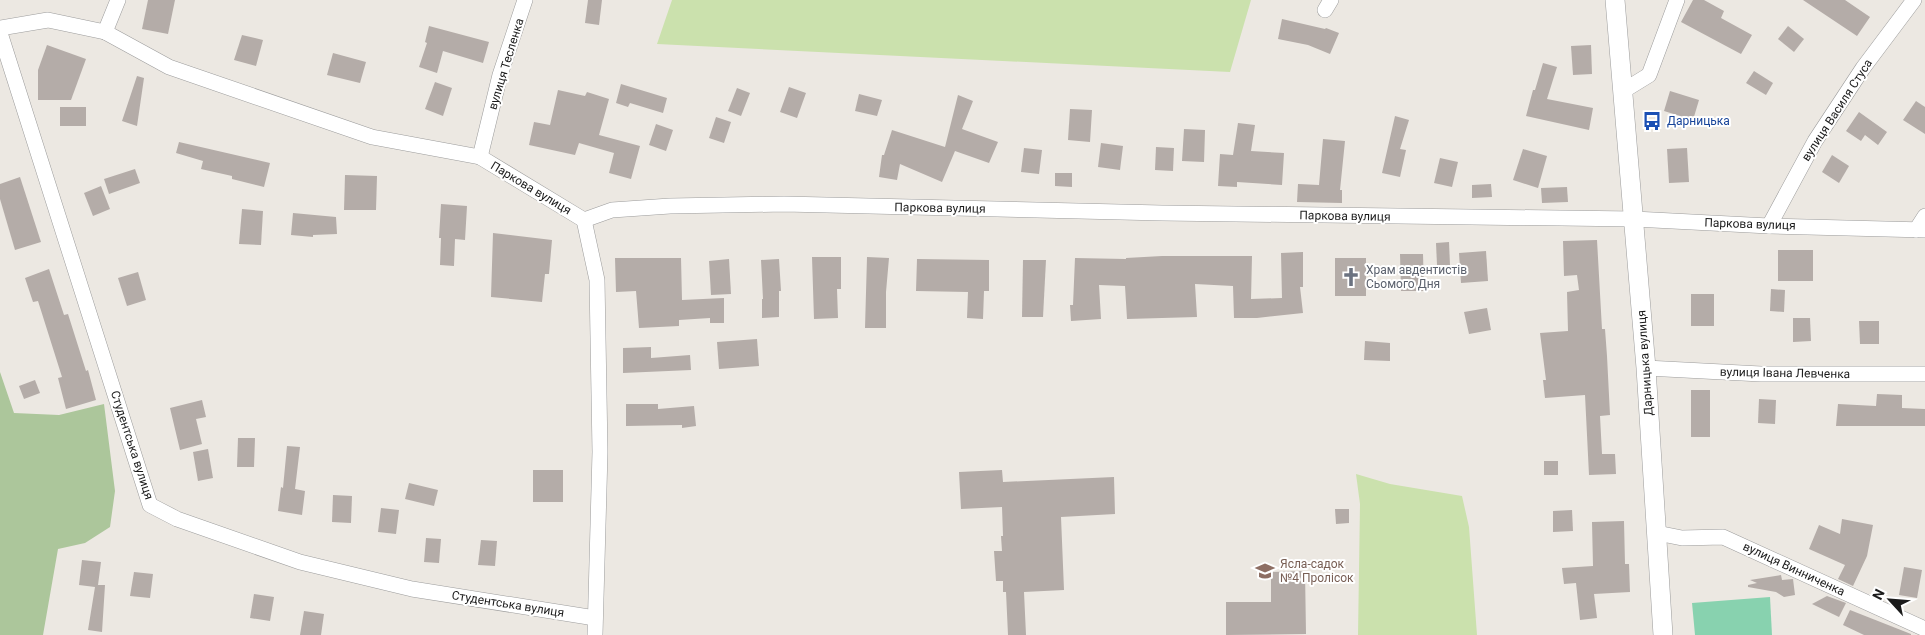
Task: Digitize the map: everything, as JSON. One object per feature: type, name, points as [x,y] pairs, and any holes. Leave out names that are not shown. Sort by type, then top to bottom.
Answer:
[{"type":"street","points":[[105,32],[118,0]]},
{"type":"street","name":"вулиця Тесленка","points":[[480,157],[500,75],[525,0]]},
{"type":"street","name":"Дарницька вулиця","points":[[1615,0],[1646,368],[1663,635]]},
{"type":"street","points":[[1623,91],[1648,76],[1678,0]]},
{"type":"street","name":"вулиця Василя Стуса","points":[[1769,226],[1815,141],[1863,68],[1914,0]]},
{"type":"street","name":"Паркова вулиця","points":[[0,28],[48,20],[105,32],[169,67],[372,137],[480,157],[584,220],[612,210],[670,206],[784,204],[1162,213],[1634,219],[1769,226],[1920,230]]},
{"type":"street","name":"Студентська вулиця","points":[[0,33],[150,505],[177,519],[300,562],[412,589],[595,618]]},
{"type":"street","points":[[1920,230],[1925,216]]},
{"type":"street","points":[[584,220],[597,280],[600,452],[595,635]]},
{"type":"street","name":"вулиця Івана Левченка","points":[[1646,368],[1761,374],[1925,374]]},
{"type":"street","name":"вулиця Винниченка","points":[[1657,533],[1682,538],[1723,537],[1925,629]]},
{"type":"green space","points":[[672,0],[1251,0],[1230,72],[657,44]]},
{"type":"green space","points":[[0,372],[14,413],[59,415],[104,404],[115,491],[110,527],[85,543],[58,549],[43,635],[0,635]]},
{"type":"green space","points":[[1356,474],[1390,484],[1462,496],[1469,527],[1477,635],[1358,635],[1360,504]]},
{"type":"green space","points":[[1770,597],[1772,635],[1695,635],[1692,603]]},
{"type":"building","points":[[148,0],[175,0],[168,34],[142,29]]},
{"type":"building","points":[[588,0],[602,0],[599,25],[585,23]]},
{"type":"building","points":[[1693,0],[1704,0],[1724,11],[1721,18],[1752,35],[1741,54],[1681,22]]},
{"type":"building","points":[[1803,0],[1845,0],[1870,17],[1857,36]]},
{"type":"building","points":[[1282,19],[1326,28],[1339,33],[1330,54],[1308,45],[1278,39]]},
{"type":"building","points":[[429,26],[489,42],[483,63],[443,51],[437,73],[419,67],[427,43],[425,42]]},
{"type":"building","points":[[1788,26],[1804,39],[1794,52],[1778,39]]},
{"type":"building","points":[[242,35],[263,40],[256,66],[234,60]]},
{"type":"building","points":[[47,45],[86,59],[71,100],[38,100],[38,70]]},
{"type":"building","points":[[1591,45],[1592,74],[1573,75],[1571,46]]},
{"type":"building","points":[[333,53],[366,62],[360,83],[327,75]]},
{"type":"building","points":[[1543,63],[1557,67],[1547,99],[1593,108],[1589,130],[1526,116]]},
{"type":"building","points":[[1754,71],[1773,83],[1766,95],[1746,83]]},
{"type":"building","points":[[137,76],[144,78],[137,126],[122,121]]},
{"type":"building","points":[[435,82],[452,88],[443,116],[425,109]]},
{"type":"building","points":[[621,84],[667,98],[663,113],[630,103],[628,107],[616,103]]},
{"type":"building","points":[[789,87],[806,93],[797,118],[780,112]]},
{"type":"building","points":[[737,88],[750,93],[741,116],[728,111]]},
{"type":"building","points":[[558,90],[585,96],[587,92],[609,99],[599,135],[640,146],[631,179],[609,173],[614,153],[579,143],[575,155],[529,145],[534,122],[550,125]]},
{"type":"building","points":[[1670,91],[1699,100],[1693,120],[1664,111]]},
{"type":"building","points":[[859,94],[882,100],[877,116],[855,111]]},
{"type":"building","points":[[958,95],[973,101],[962,129],[998,142],[989,163],[955,151],[942,182],[900,164],[897,180],[879,177],[882,155],[884,155],[892,130],[945,147]]},
{"type":"building","points":[[1916,101],[1925,107],[1925,134],[1903,120]]},
{"type":"building","points":[[60,107],[86,107],[86,126],[60,126]]},
{"type":"building","points":[[1070,109],[1092,110],[1090,142],[1068,140]]},
{"type":"building","points":[[1859,112],[1887,132],[1878,145],[1865,135],[1861,141],[1846,131]]},
{"type":"building","points":[[1395,116],[1409,120],[1400,149],[1406,150],[1400,177],[1382,173]]},
{"type":"building","points":[[716,117],[731,122],[724,143],[709,138]]},
{"type":"building","points":[[1238,123],[1255,125],[1251,151],[1284,153],[1282,185],[1237,182],[1237,187],[1218,186],[1220,154],[1233,155]]},
{"type":"building","points":[[656,124],[673,130],[666,151],[649,145]]},
{"type":"building","points":[[1184,129],[1205,130],[1204,162],[1182,161]]},
{"type":"building","points":[[1323,139],[1345,141],[1340,190],[1342,190],[1342,203],[1297,202],[1298,184],[1319,185]]},
{"type":"building","points":[[179,142],[270,163],[264,187],[232,179],[232,176],[201,169],[203,161],[176,153]]},
{"type":"building","points":[[1101,143],[1123,146],[1120,170],[1098,167]]},
{"type":"building","points":[[1156,147],[1174,148],[1173,171],[1155,170]]},
{"type":"building","points":[[1024,148],[1042,150],[1039,174],[1021,172]]},
{"type":"building","points":[[1687,148],[1689,182],[1669,183],[1667,149]]},
{"type":"building","points":[[1523,149],[1547,156],[1538,188],[1513,180]]},
{"type":"building","points":[[1832,155],[1849,166],[1839,183],[1822,172]]},
{"type":"building","points":[[1440,158],[1458,162],[1452,187],[1434,183]]},
{"type":"building","points":[[135,169],[140,183],[109,194],[104,179]]},
{"type":"building","points":[[1055,173],[1072,173],[1072,187],[1055,186]]},
{"type":"building","points":[[345,175],[377,176],[376,210],[344,210]]},
{"type":"building","points":[[20,177],[41,242],[15,250],[0,199],[0,184]]},
{"type":"building","points":[[1491,184],[1492,197],[1472,198],[1472,185]]},
{"type":"building","points":[[101,186],[110,209],[93,216],[84,193]]},
{"type":"building","points":[[1567,187],[1568,202],[1542,203],[1541,188]]},
{"type":"building","points":[[441,204],[467,206],[465,240],[455,239],[454,266],[440,265]]},
{"type":"building","points":[[242,209],[263,211],[261,245],[239,244]]},
{"type":"building","points":[[293,213],[336,217],[337,234],[313,235],[313,237],[291,235]]},
{"type":"building","points":[[493,233],[552,240],[549,274],[545,274],[542,302],[491,297]]},
{"type":"building","points":[[1597,240],[1602,329],[1605,329],[1610,415],[1600,416],[1602,454],[1615,454],[1616,474],[1589,475],[1585,395],[1545,398],[1543,380],[1546,380],[1540,333],[1568,331],[1567,292],[1579,290],[1577,275],[1564,276],[1563,241]]},
{"type":"building","points":[[1449,242],[1450,265],[1437,265],[1436,243]]},
{"type":"building","points":[[1778,250],[1813,250],[1813,281],[1778,281]]},
{"type":"building","points":[[1486,251],[1488,281],[1461,283],[1459,253]]},
{"type":"building","points":[[1303,252],[1303,287],[1300,287],[1303,313],[1257,318],[1234,318],[1233,286],[1195,284],[1197,317],[1127,319],[1125,286],[1099,285],[1101,319],[1071,321],[1070,305],[1073,305],[1075,258],[1126,259],[1162,256],[1252,256],[1251,299],[1282,298],[1281,253]]},
{"type":"building","points":[[1400,254],[1423,254],[1424,291],[1401,291]]},
{"type":"building","points":[[812,257],[841,257],[841,289],[837,289],[838,318],[814,319]]},
{"type":"building","points":[[867,257],[889,258],[886,292],[886,328],[865,328]]},
{"type":"building","points":[[615,258],[681,258],[682,300],[724,298],[724,323],[710,323],[710,318],[679,320],[679,326],[639,328],[636,291],[616,292]]},
{"type":"building","name":"Храм авдентистів Сьомого Дня","points":[[1335,258],[1366,258],[1366,296],[1335,296]]},
{"type":"building","points":[[729,259],[731,294],[711,295],[709,261]]},
{"type":"building","points":[[779,259],[781,291],[779,291],[779,317],[762,318],[761,260]]},
{"type":"building","points":[[917,259],[989,260],[989,291],[984,291],[983,319],[967,318],[968,292],[916,291]]},
{"type":"building","points":[[1023,260],[1046,260],[1043,317],[1022,317]]},
{"type":"building","points":[[49,269],[64,315],[68,314],[86,371],[88,370],[96,400],[66,409],[58,378],[62,377],[38,301],[33,302],[25,278]]},
{"type":"building","points":[[138,272],[146,300],[127,306],[118,278]]},
{"type":"building","points":[[1771,289],[1785,290],[1784,312],[1770,311]]},
{"type":"building","points":[[1691,294],[1714,294],[1714,326],[1691,326]]},
{"type":"building","points":[[1487,308],[1491,330],[1469,334],[1464,312]]},
{"type":"building","points":[[1793,318],[1810,318],[1811,341],[1793,342]]},
{"type":"building","points":[[1859,321],[1879,321],[1879,344],[1860,344]]},
{"type":"building","points":[[757,339],[759,366],[719,369],[717,342]]},
{"type":"building","points":[[1365,341],[1390,343],[1390,361],[1364,360]]},
{"type":"building","points":[[651,347],[651,358],[690,355],[691,370],[623,373],[623,348]]},
{"type":"building","points":[[35,380],[40,393],[24,399],[19,386]]},
{"type":"building","points":[[1691,390],[1710,390],[1710,437],[1691,437]]},
{"type":"building","points":[[1877,394],[1902,395],[1902,408],[1925,409],[1925,426],[1836,426],[1838,404],[1876,406]]},
{"type":"building","points":[[1759,399],[1776,400],[1775,424],[1758,423]]},
{"type":"building","points":[[202,400],[206,417],[196,419],[202,444],[180,450],[170,408]]},
{"type":"building","points":[[626,404],[658,404],[658,409],[694,406],[696,426],[682,428],[682,425],[626,426]]},
{"type":"building","points":[[238,438],[255,438],[254,467],[237,467]]},
{"type":"building","points":[[287,446],[300,447],[295,489],[305,491],[302,515],[278,511],[281,487],[283,488]]},
{"type":"building","points":[[208,449],[213,478],[198,481],[193,452]]},
{"type":"building","points":[[1544,461],[1558,461],[1558,475],[1544,475]]},
{"type":"building","points":[[533,470],[563,470],[563,502],[533,502]]},
{"type":"building","points":[[1002,470],[1003,482],[1114,477],[1115,514],[1061,517],[1064,590],[1024,592],[1026,635],[1008,635],[1006,592],[1003,592],[1003,581],[996,581],[994,551],[1002,551],[1002,507],[961,509],[959,472]]},
{"type":"building","points":[[409,483],[438,490],[434,506],[405,499]]},
{"type":"building","points":[[333,495],[352,496],[351,523],[332,522]]},
{"type":"building","points":[[381,508],[399,510],[396,534],[378,532]]},
{"type":"building","points":[[1335,509],[1349,509],[1349,523],[1336,524]]},
{"type":"building","points":[[1572,510],[1573,531],[1553,532],[1553,511]]},
{"type":"building","points":[[1842,519],[1873,525],[1867,556],[1853,586],[1838,579],[1845,565],[1809,549],[1819,525],[1840,534]]},
{"type":"building","points":[[1624,521],[1625,564],[1629,564],[1630,592],[1594,594],[1597,618],[1580,620],[1576,583],[1564,584],[1562,568],[1593,566],[1592,522]]},
{"type":"building","points":[[426,538],[441,539],[439,563],[424,562]]},
{"type":"building","points":[[481,540],[497,541],[495,566],[478,565]]},
{"type":"building","points":[[82,560],[101,562],[98,585],[105,585],[102,632],[88,630],[95,587],[79,585]]},
{"type":"building","points":[[1904,567],[1922,570],[1917,598],[1899,595]]},
{"type":"building","points":[[1305,571],[1306,634],[1226,635],[1226,602],[1271,602],[1271,572]]},
{"type":"building","points":[[134,572],[153,574],[150,598],[130,596]]},
{"type":"building","points":[[1781,575],[1782,580],[1793,579],[1795,595],[1784,597],[1776,592],[1748,587],[1748,585],[1757,583],[1750,580]]},
{"type":"building","points":[[254,594],[274,597],[270,621],[250,618]]},
{"type":"building","points":[[1827,596],[1846,603],[1839,617],[1812,604]]},
{"type":"building","points":[[1850,610],[1911,635],[1864,635],[1843,625]]},
{"type":"building","points":[[304,611],[324,614],[321,635],[300,635]]},
{"type":"place","name":"Дарницька","points":[[1652,121]]},
{"type":"place","name":"Храм авдентистів Сьомого Дня","points":[[1351,277]]},
{"type":"place","name":"Ясла-садок №4 Пролісок","points":[[1265,571]]}]
